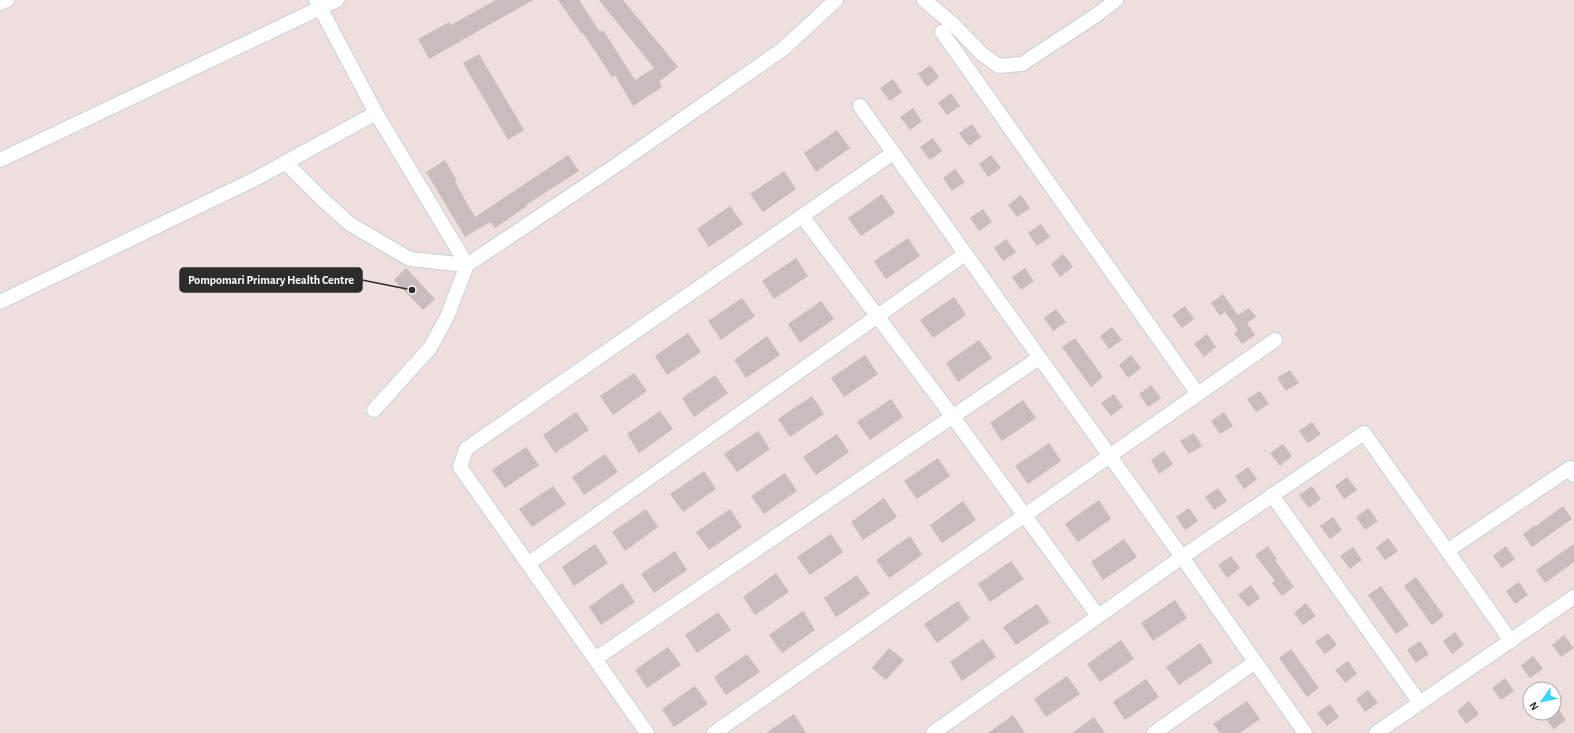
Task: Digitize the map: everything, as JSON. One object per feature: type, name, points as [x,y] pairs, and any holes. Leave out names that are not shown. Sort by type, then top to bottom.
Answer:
[{"type":"street","points":[[0,3],[7,0]]},
{"type":"street","points":[[0,160],[318,4],[337,0]]},
{"type":"street","points":[[374,410],[430,348],[447,317],[467,265],[614,166],[783,49],[836,0]]},
{"type":"street","points":[[924,0],[954,25],[982,54],[999,66],[1022,64],[1095,16],[1116,0]]},
{"type":"street","points":[[318,4],[376,113],[467,265]]},
{"type":"street","points":[[942,32],[1198,394]]},
{"type":"street","points":[[860,106],[1182,557],[1305,733]]},
{"type":"street","points":[[0,302],[253,180],[376,113]]},
{"type":"street","points":[[647,733],[460,467],[466,450],[893,153]]},
{"type":"street","points":[[285,162],[322,199],[350,224],[410,259],[467,265]]},
{"type":"street","points":[[802,216],[953,416],[1098,616]]},
{"type":"street","points":[[528,564],[965,254]]},
{"type":"street","points":[[714,733],[1275,340]]},
{"type":"street","points":[[595,659],[1039,358]]},
{"type":"street","points":[[933,733],[1182,557],[1364,433],[1510,641]]},
{"type":"street","points":[[1447,551],[1570,468],[1574,474]]},
{"type":"street","points":[[1272,496],[1420,703]]},
{"type":"street","points":[[1376,733],[1574,597]]},
{"type":"street","points":[[1154,733],[1255,662]]},
{"type":"building","points":[[496,0],[533,0],[429,59],[418,39],[449,22],[451,25]]},
{"type":"building","points":[[558,0],[579,0],[600,32],[603,30],[635,80],[654,68],[599,0],[623,0],[678,67],[659,82],[662,87],[633,106],[615,75],[612,77],[583,33],[582,34]]},
{"type":"building","points":[[479,54],[524,130],[508,140],[463,63]]},
{"type":"building","points":[[930,65],[939,77],[927,87],[918,74]]},
{"type":"building","points":[[893,79],[902,92],[890,101],[880,88]]},
{"type":"building","points":[[951,93],[960,106],[947,115],[938,103]]},
{"type":"building","points":[[913,108],[922,121],[910,130],[900,117]]},
{"type":"building","points":[[972,124],[981,137],[969,146],[959,133]]},
{"type":"building","points":[[837,130],[850,148],[816,172],[804,153]]},
{"type":"building","points":[[933,138],[942,151],[930,160],[920,147]]},
{"type":"building","points":[[568,155],[579,171],[526,205],[527,206],[495,228],[490,222],[465,237],[426,172],[445,160],[457,181],[455,182],[475,217]]},
{"type":"building","points":[[991,155],[1001,168],[988,177],[979,164]]},
{"type":"building","points":[[955,169],[965,182],[952,191],[943,178]]},
{"type":"building","points":[[784,171],[796,189],[763,212],[750,194]]},
{"type":"building","points":[[882,194],[895,213],[861,236],[848,218]]},
{"type":"building","points":[[1021,195],[1030,208],[1017,217],[1008,205]]},
{"type":"building","points":[[730,206],[743,224],[709,247],[697,229]]},
{"type":"building","points":[[983,209],[992,222],[979,231],[970,218]]},
{"type":"building","points":[[1041,224],[1050,237],[1037,246],[1028,233]]},
{"type":"building","points":[[908,238],[920,256],[886,279],[874,261]]},
{"type":"building","points":[[1006,239],[1016,252],[1003,261],[994,248]]},
{"type":"building","points":[[1063,254],[1073,267],[1060,277],[1051,264]]},
{"type":"building","points":[[796,258],[808,276],[774,299],[762,281]]},
{"type":"building","points":[[406,268],[435,299],[423,310],[394,280]]},
{"type":"building","points":[[1025,268],[1034,281],[1021,290],[1012,277]]},
{"type":"building","points":[[1223,294],[1238,315],[1249,308],[1256,317],[1247,323],[1255,335],[1242,344],[1234,333],[1238,330],[1225,312],[1220,316],[1211,303]]},
{"type":"building","points":[[954,297],[966,315],[933,338],[920,320]]},
{"type":"building","points":[[742,298],[755,316],[721,340],[708,321]]},
{"type":"building","points":[[821,301],[834,319],[800,343],[788,324]]},
{"type":"building","points":[[1185,306],[1194,319],[1182,328],[1172,315]]},
{"type":"building","points":[[1056,309],[1066,322],[1053,331],[1044,318]]},
{"type":"building","points":[[1112,327],[1122,340],[1109,349],[1100,336]]},
{"type":"building","points":[[688,333],[701,352],[667,375],[655,356]]},
{"type":"building","points":[[1207,334],[1216,347],[1204,357],[1194,344]]},
{"type":"building","points":[[767,336],[780,355],[746,378],[734,360]]},
{"type":"building","points":[[1075,338],[1103,377],[1091,387],[1062,347]]},
{"type":"building","points":[[979,340],[992,358],[958,382],[946,363]]},
{"type":"building","points":[[865,355],[878,374],[844,397],[831,378]]},
{"type":"building","points":[[1131,355],[1141,368],[1128,378],[1119,365]]},
{"type":"building","points":[[1290,370],[1299,383],[1286,391],[1277,378]]},
{"type":"building","points":[[634,373],[647,391],[613,415],[600,396]]},
{"type":"building","points":[[715,375],[728,393],[694,417],[682,398]]},
{"type":"building","points":[[1151,385],[1161,398],[1148,407],[1139,394]]},
{"type":"building","points":[[1260,391],[1269,404],[1256,412],[1247,399]]},
{"type":"building","points":[[1114,394],[1123,407],[1111,416],[1101,403]]},
{"type":"building","points":[[812,396],[824,414],[790,437],[778,419]]},
{"type":"building","points":[[891,399],[903,417],[870,440],[857,422]]},
{"type":"building","points":[[1023,400],[1036,418],[1002,441],[990,423]]},
{"type":"building","points":[[660,411],[673,429],[639,453],[627,434]]},
{"type":"building","points":[[576,412],[589,430],[555,453],[543,435]]},
{"type":"building","points":[[1224,412],[1233,426],[1220,434],[1211,421]]},
{"type":"building","points":[[1312,422],[1321,434],[1308,443],[1299,431]]},
{"type":"building","points":[[758,431],[770,449],[737,472],[724,454]]},
{"type":"building","points":[[1194,433],[1202,446],[1189,454],[1180,441]]},
{"type":"building","points":[[837,434],[849,452],[816,475],[803,457]]},
{"type":"building","points":[[1049,443],[1061,461],[1028,484],[1015,466]]},
{"type":"building","points":[[1283,444],[1292,456],[1280,466],[1270,453]]},
{"type":"building","points":[[526,447],[539,465],[505,488],[492,470]]},
{"type":"building","points":[[1164,451],[1173,464],[1159,474],[1151,460]]},
{"type":"building","points":[[605,454],[618,472],[584,495],[572,477]]},
{"type":"building","points":[[938,458],[950,476],[917,499],[904,481]]},
{"type":"building","points":[[1248,467],[1257,479],[1244,489],[1235,476]]},
{"type":"building","points":[[704,471],[716,489],[683,512],[670,494]]},
{"type":"building","points":[[785,473],[797,491],[764,514],[751,496]]},
{"type":"building","points":[[1347,477],[1357,490],[1344,499],[1335,486]]},
{"type":"building","points":[[553,486],[566,504],[532,527],[519,509]]},
{"type":"building","points":[[1312,486],[1321,499],[1309,508],[1299,495]]},
{"type":"building","points":[[1218,488],[1227,501],[1214,510],[1205,497]]},
{"type":"building","points":[[884,498],[897,517],[863,540],[851,522]]},
{"type":"building","points":[[1099,500],[1111,519],[1078,542],[1065,524]]},
{"type":"building","points":[[963,501],[976,520],[942,543],[930,525]]},
{"type":"building","points":[[1563,506],[1572,519],[1532,547],[1523,534]]},
{"type":"building","points":[[1189,508],[1198,521],[1185,530],[1176,517]]},
{"type":"building","points":[[1368,508],[1378,521],[1365,530],[1356,517]]},
{"type":"building","points":[[646,509],[658,527],[625,551],[612,532]]},
{"type":"building","points":[[730,509],[742,527],[709,550],[696,532]]},
{"type":"building","points":[[1333,517],[1342,530],[1330,539],[1320,526]]},
{"type":"building","points":[[831,534],[843,552],[810,575],[797,557]]},
{"type":"building","points":[[910,536],[922,555],[889,578],[876,560]]},
{"type":"building","points":[[1388,538],[1398,551],[1385,560],[1376,548]]},
{"type":"building","points":[[1124,539],[1137,557],[1103,580],[1091,562]]},
{"type":"building","points":[[595,544],[608,563],[574,586],[562,567]]},
{"type":"building","points":[[1574,544],[1574,562],[1545,583],[1536,570]]},
{"type":"building","points":[[1268,546],[1277,559],[1275,560],[1294,587],[1282,596],[1272,583],[1275,581],[1255,555]]},
{"type":"building","points":[[1506,546],[1515,559],[1502,568],[1493,556]]},
{"type":"building","points":[[1353,547],[1362,560],[1350,569],[1340,556]]},
{"type":"building","points":[[675,551],[687,570],[654,593],[641,574]]},
{"type":"building","points":[[1231,556],[1240,568],[1227,578],[1218,565]]},
{"type":"building","points":[[1011,561],[1024,579],[990,602],[978,584]]},
{"type":"building","points":[[776,573],[789,592],[755,615],[743,597]]},
{"type":"building","points":[[857,575],[870,594],[836,617],[824,598]]},
{"type":"building","points":[[1416,577],[1444,616],[1432,625],[1404,586]]},
{"type":"building","points":[[1519,582],[1528,595],[1515,604],[1506,591]]},
{"type":"building","points":[[622,583],[635,602],[601,625],[589,607]]},
{"type":"building","points":[[1251,585],[1260,598],[1248,607],[1238,595]]},
{"type":"building","points":[[1381,586],[1409,625],[1396,634],[1368,595]]},
{"type":"building","points":[[1175,600],[1187,618],[1153,641],[1141,623]]},
{"type":"building","points":[[958,601],[970,619],[937,643],[924,624]]},
{"type":"building","points":[[1306,603],[1316,616],[1303,625],[1294,613]]},
{"type":"building","points":[[1037,604],[1050,622],[1016,645],[1003,627]]},
{"type":"building","points":[[803,611],[815,630],[782,653],[769,635]]},
{"type":"building","points":[[718,612],[731,630],[697,653],[685,635]]},
{"type":"building","points":[[1455,632],[1464,645],[1452,654],[1443,641]]},
{"type":"building","points":[[1328,633],[1337,645],[1325,654],[1315,642]]},
{"type":"building","points":[[1564,635],[1574,648],[1561,657],[1552,645]]},
{"type":"building","points":[[983,639],[996,657],[962,681],[950,662]]},
{"type":"building","points":[[1121,640],[1134,659],[1100,682],[1087,664]]},
{"type":"building","points":[[1420,641],[1429,654],[1416,663],[1407,650]]},
{"type":"building","points":[[1200,643],[1213,662],[1179,685],[1166,667]]},
{"type":"building","points":[[668,647],[681,665],[647,688],[635,670]]},
{"type":"building","points":[[889,648],[904,660],[886,680],[872,668]]},
{"type":"building","points":[[1291,649],[1319,688],[1307,697],[1279,658]]},
{"type":"building","points":[[747,654],[760,672],[726,695],[714,677]]},
{"type":"building","points":[[1533,656],[1543,669],[1530,678],[1521,666]]},
{"type":"building","points":[[1348,661],[1357,674],[1345,683],[1335,670]]},
{"type":"building","points":[[1067,676],[1080,694],[1046,717],[1034,699]]},
{"type":"building","points":[[1505,678],[1514,691],[1501,700],[1492,688]]},
{"type":"building","points":[[1146,679],[1159,697],[1125,720],[1113,702]]},
{"type":"building","points":[[695,686],[708,704],[674,727],[662,709]]},
{"type":"building","points":[[1368,690],[1378,703],[1365,712],[1356,699]]},
{"type":"building","points":[[1247,701],[1260,719],[1240,733],[1220,733],[1213,724]]},
{"type":"building","points":[[1469,701],[1479,714],[1466,724],[1457,711]]},
{"type":"building","points":[[1330,704],[1339,717],[1327,726],[1317,713]]},
{"type":"building","points":[[794,714],[806,733],[766,733]]},
{"type":"building","points":[[1562,714],[1566,720],[1554,729],[1547,721],[1562,721]]},
{"type":"building","points":[[1013,715],[1025,733],[988,733]]},
{"type":"building","points":[[1094,717],[1105,733],[1072,733]]},
{"type":"place","name":"Pompomari Primary Health Centre","points":[[412,290]]}]
